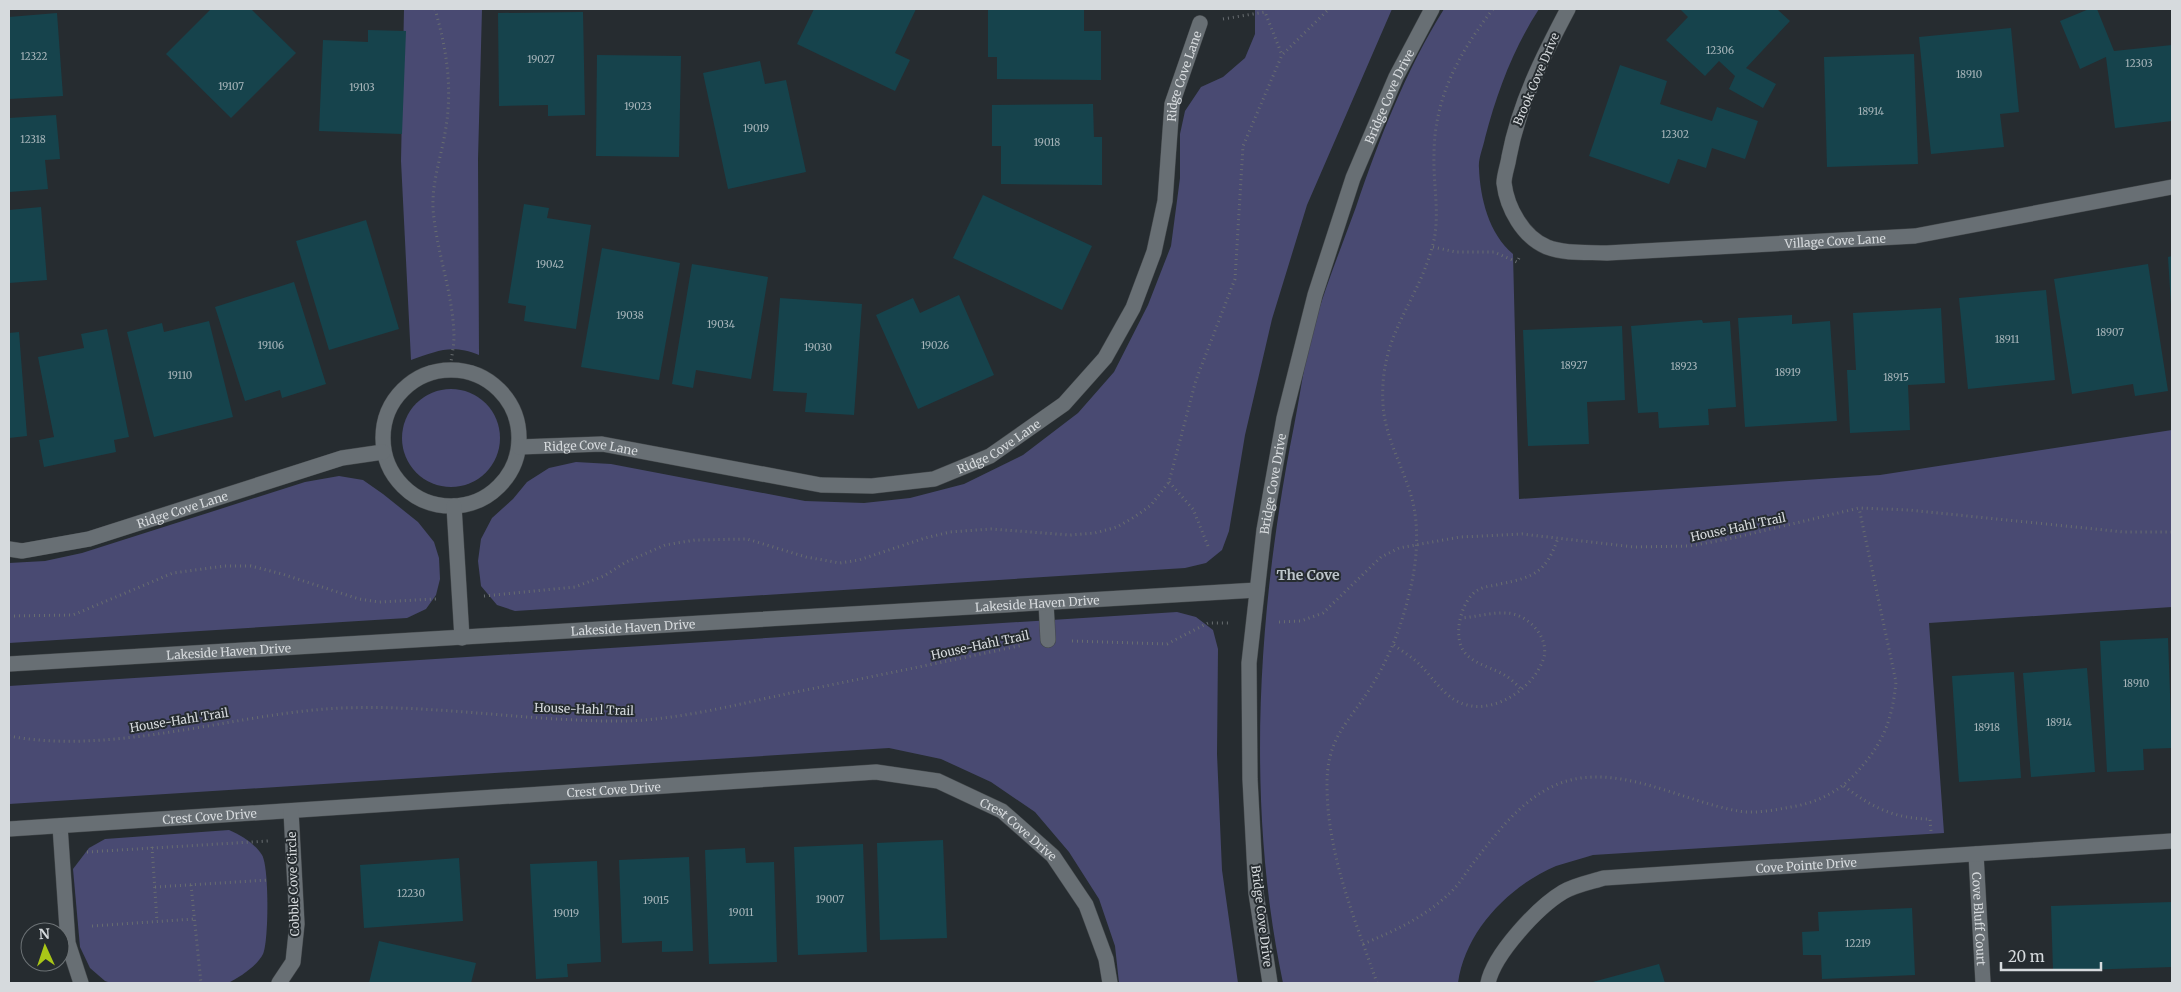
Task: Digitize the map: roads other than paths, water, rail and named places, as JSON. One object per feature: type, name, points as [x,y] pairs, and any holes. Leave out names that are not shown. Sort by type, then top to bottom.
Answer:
[{"type":"street","name":"Bridge Cove Drive","points":[[1270,983],[1256,893],[1250,779],[1249,662],[1264,530],[1284,418],[1315,295],[1353,178],[1396,77],[1432,9]]},
{"type":"street","name":"Brook Cove Drive","points":[[1512,210],[1504,182],[1515,127],[1545,52],[1568,9]]},
{"type":"street","name":"Ridge Cove Lane","points":[[519,447],[602,444],[821,485],[864,486],[934,479],[990,456],[1064,404],[1105,358],[1133,308],[1154,252],[1165,201],[1172,104],[1200,23]]},
{"type":"street","name":"Village Cove Lane","points":[[1512,210],[1523,230],[1545,246],[1561,251],[1607,253],[1915,236],[2172,187]]},
{"type":"street","points":[[461,371],[492,383],[513,409],[517,420],[519,447],[514,466],[497,489],[474,503],[454,506],[427,502],[407,491],[392,473],[384,452],[383,428],[391,405],[411,383],[433,372],[461,371]]},
{"type":"street","name":"Ridge Cove Lane","points":[[9,549],[22,551],[89,539],[342,458],[384,452]]},
{"type":"street","points":[[454,506],[462,638]]},
{"type":"street","name":"Lakeside Haven Drive","points":[[9,664],[1257,590]]},
{"type":"street","points":[[1046,603],[1048,640]]},
{"type":"street","name":"Crest Cove Drive","points":[[9,829],[876,772],[938,781],[1002,811],[1054,856],[1086,905],[1106,959],[1110,983]]},
{"type":"street","name":"Cobble Cove Circle","points":[[279,983],[293,962],[297,924],[291,811]]},
{"type":"street","points":[[60,826],[68,943],[81,983]]},
{"type":"street","name":"Cove Pointe Drive","points":[[1488,983],[1490,974],[1507,947],[1531,919],[1564,892],[1604,878],[2172,841]]},
{"type":"street","name":"Cove Bluff Court","points":[[1976,854],[1982,983]]},
{"type":"district","name":"The Cove","points":[[1308,575]]}]
